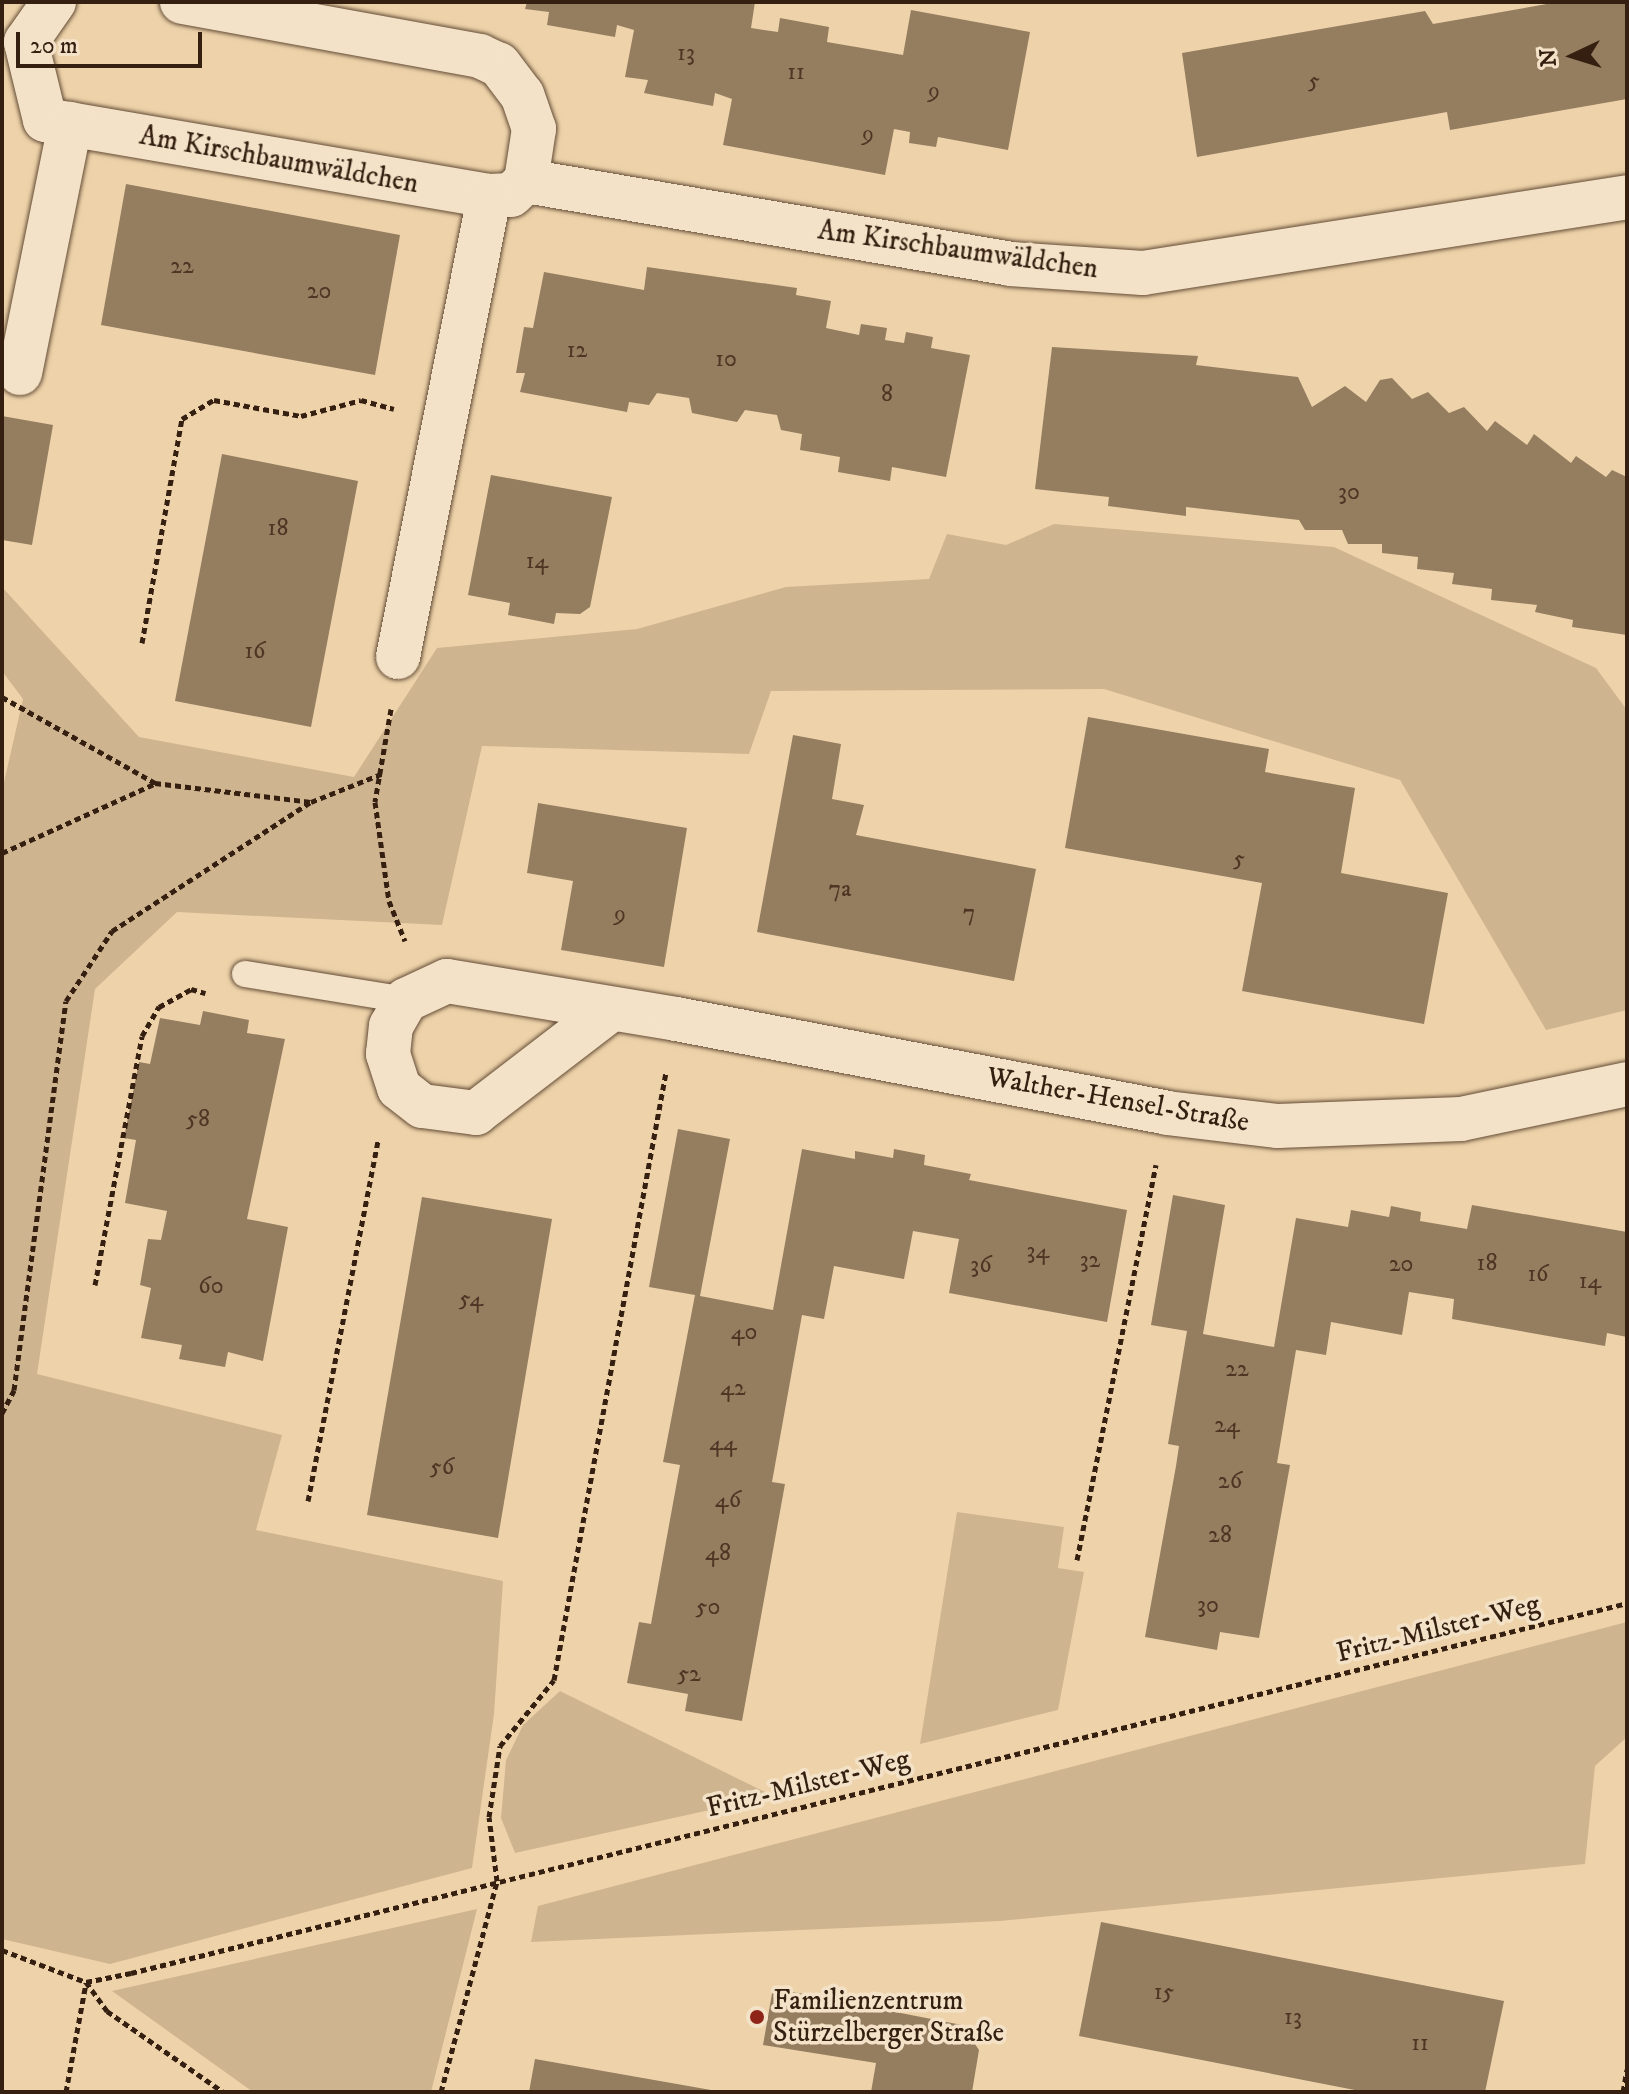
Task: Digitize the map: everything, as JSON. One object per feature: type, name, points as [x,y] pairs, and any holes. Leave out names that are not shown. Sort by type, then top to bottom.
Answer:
[{"type":"street","name":"Am Kirschbaumwäldchen","points":[[54,2],[14,40],[45,120],[1010,264],[1143,273],[1627,197]]},
{"type":"street","points":[[182,2],[480,56],[499,65],[522,95],[534,129],[507,188],[440,439],[398,657]]},
{"type":"street","points":[[20,373],[70,124]]},
{"type":"street","name":"Walther-Hensel-Straße","points":[[415,993],[447,981],[676,1019],[1167,1113],[1278,1126],[1364,1126],[1461,1119],[1627,1084]]},
{"type":"street","points":[[415,993],[391,1026],[392,1069],[399,1088],[422,1106],[476,1113],[610,1010]]},
{"type":"lane","points":[[245,974],[415,993]]},
{"type":"path","points":[[142,643],[182,419],[214,400],[301,416],[361,400],[416,416],[440,439]]},
{"type":"path","points":[[398,657],[384,773],[375,802],[389,901],[415,993]]},
{"type":"path","points":[[2,697],[155,783],[311,802]]},
{"type":"path","points":[[2,1413],[14,1390],[66,1001],[112,931],[311,802],[384,773]]},
{"type":"path","points":[[2,853],[155,783]]},
{"type":"path","points":[[95,1285],[142,1036],[159,1007],[191,989],[220,996]]},
{"type":"path","points":[[441,2092],[497,1881],[489,1817],[500,1746],[554,1680],[676,1019]]},
{"type":"path","points":[[308,1501],[392,1069]]},
{"type":"path","points":[[1077,1560],[1167,1113]]},
{"type":"path","name":"Fritz-Milster-Weg","points":[[86,1982],[1627,1603]]},
{"type":"path","points":[[2,1950],[86,1982],[107,2011],[223,2092]]},
{"type":"path","points":[[66,2092],[86,1982]]},
{"type":"path","points":[[1623,2092],[1627,2069]]},
{"type":"shaded area","points":[[1054,524],[1334,547],[1596,668],[1627,710],[1627,1010],[1546,1030],[1400,780],[1104,689],[771,691],[749,754],[482,746],[442,925],[177,912],[95,989],[37,1374],[282,1435],[256,1530],[503,1581],[494,1714],[472,1868],[110,1964],[2,1939],[2,791],[23,699],[2,671],[2,587],[139,737],[354,777],[437,648],[637,629],[786,587],[929,579],[947,534],[1006,545]]},
{"type":"shaded area","points":[[957,1512],[1064,1527],[1058,1568],[1084,1572],[1058,1710],[920,1744]]},
{"type":"shaded area","points":[[1627,1622],[1627,1737],[1595,1766],[1585,1864],[1000,1921],[531,1942],[538,1906]]},
{"type":"shaded area","points":[[560,1691],[773,1796],[515,1853],[501,1818],[506,1760],[523,1725]]},
{"type":"shaded area","points":[[477,1909],[431,2092],[253,2092],[112,1991]]},
{"type":"building","points":[[527,2],[755,2],[751,28],[778,32],[780,18],[829,27],[827,42],[903,55],[911,10],[1030,32],[1008,150],[938,137],[936,147],[909,143],[910,132],[894,129],[885,175],[723,145],[732,99],[715,93],[713,106],[644,93],[648,80],[625,77],[634,30],[617,25],[615,37],[547,25],[549,12],[525,9]]},
{"type":"building","points":[[1558,2],[1627,2],[1627,99],[1450,130],[1447,112],[1197,157],[1182,53],[1425,11],[1433,24]]},
{"type":"building","points":[[126,184],[400,235],[375,375],[101,325]]},
{"type":"building","points":[[647,267],[797,288],[796,295],[831,301],[826,328],[859,335],[861,324],[887,328],[885,340],[904,343],[906,332],[933,337],[931,348],[970,355],[946,477],[892,467],[890,481],[838,472],[840,457],[800,450],[802,434],[781,430],[777,415],[745,410],[737,422],[692,413],[689,398],[657,393],[649,405],[629,402],[627,412],[520,392],[525,373],[516,373],[524,327],[533,328],[544,272],[644,290]]},
{"type":"building","points":[[1052,347],[1198,356],[1196,365],[1298,377],[1312,407],[1345,386],[1366,402],[1380,380],[1392,378],[1412,399],[1428,392],[1449,413],[1464,407],[1487,431],[1495,421],[1527,445],[1534,434],[1571,463],[1576,456],[1606,477],[1612,470],[1627,477],[1627,635],[1572,627],[1573,620],[1535,612],[1537,605],[1491,600],[1492,589],[1452,584],[1454,573],[1417,569],[1418,557],[1382,553],[1382,544],[1348,544],[1342,530],[1305,530],[1299,520],[1186,507],[1186,516],[1108,506],[1109,497],[1035,489]]},
{"type":"building","points":[[2,416],[53,425],[32,545],[2,540]]},
{"type":"building","points":[[222,454],[358,481],[311,727],[175,701]]},
{"type":"building","points":[[491,475],[612,497],[590,607],[580,614],[556,613],[554,624],[508,615],[510,603],[468,595]]},
{"type":"building","points":[[1088,717],[1269,749],[1265,772],[1355,788],[1341,873],[1448,893],[1424,1024],[1242,991],[1262,883],[1065,848]]},
{"type":"building","points":[[793,735],[841,744],[832,799],[864,805],[856,835],[1036,869],[1014,981],[757,932]]},
{"type":"building","points":[[538,803],[687,828],[664,967],[561,950],[573,881],[527,873]]},
{"type":"building","points":[[203,1011],[249,1020],[247,1033],[285,1039],[247,1219],[288,1227],[263,1361],[228,1352],[225,1367],[179,1359],[182,1345],[141,1338],[151,1288],[140,1285],[148,1239],[161,1240],[167,1211],[125,1203],[136,1140],[124,1138],[139,1062],[150,1064],[160,1018],[200,1025]]},
{"type":"building","points":[[678,1129],[730,1139],[700,1296],[773,1310],[802,1149],[855,1159],[855,1151],[893,1158],[894,1149],[925,1155],[924,1165],[971,1174],[969,1180],[1127,1210],[1107,1322],[949,1293],[959,1239],[913,1231],[904,1279],[834,1266],[824,1319],[802,1315],[772,1482],[785,1484],[742,1721],[685,1711],[688,1694],[627,1683],[639,1622],[651,1624],[680,1465],[663,1462],[695,1295],[649,1287]]},
{"type":"building","points":[[1173,1195],[1225,1205],[1203,1334],[1274,1347],[1296,1218],[1348,1227],[1351,1210],[1389,1217],[1391,1206],[1421,1212],[1420,1221],[1467,1229],[1472,1205],[1627,1232],[1627,1337],[1607,1333],[1605,1346],[1452,1319],[1454,1299],[1409,1292],[1402,1335],[1331,1322],[1326,1355],[1296,1350],[1277,1463],[1290,1465],[1259,1638],[1220,1632],[1217,1650],[1145,1637],[1179,1446],[1168,1444],[1187,1331],[1151,1325]]},
{"type":"building","points":[[422,1197],[552,1219],[498,1538],[367,1515]]},
{"type":"building","points":[[1101,1922],[1504,2001],[1485,2092],[1365,2092],[1079,2036]]},
{"type":"building","points":[[773,1988],[962,2025],[979,2050],[972,2092],[871,2092],[876,2063],[763,2045]]},
{"type":"building","points":[[535,2059],[711,2090],[711,2092],[529,2092]]},
{"type":"place","name":"Familienzentrum Stürzelberger Straße","points":[[757,2017]]}]
